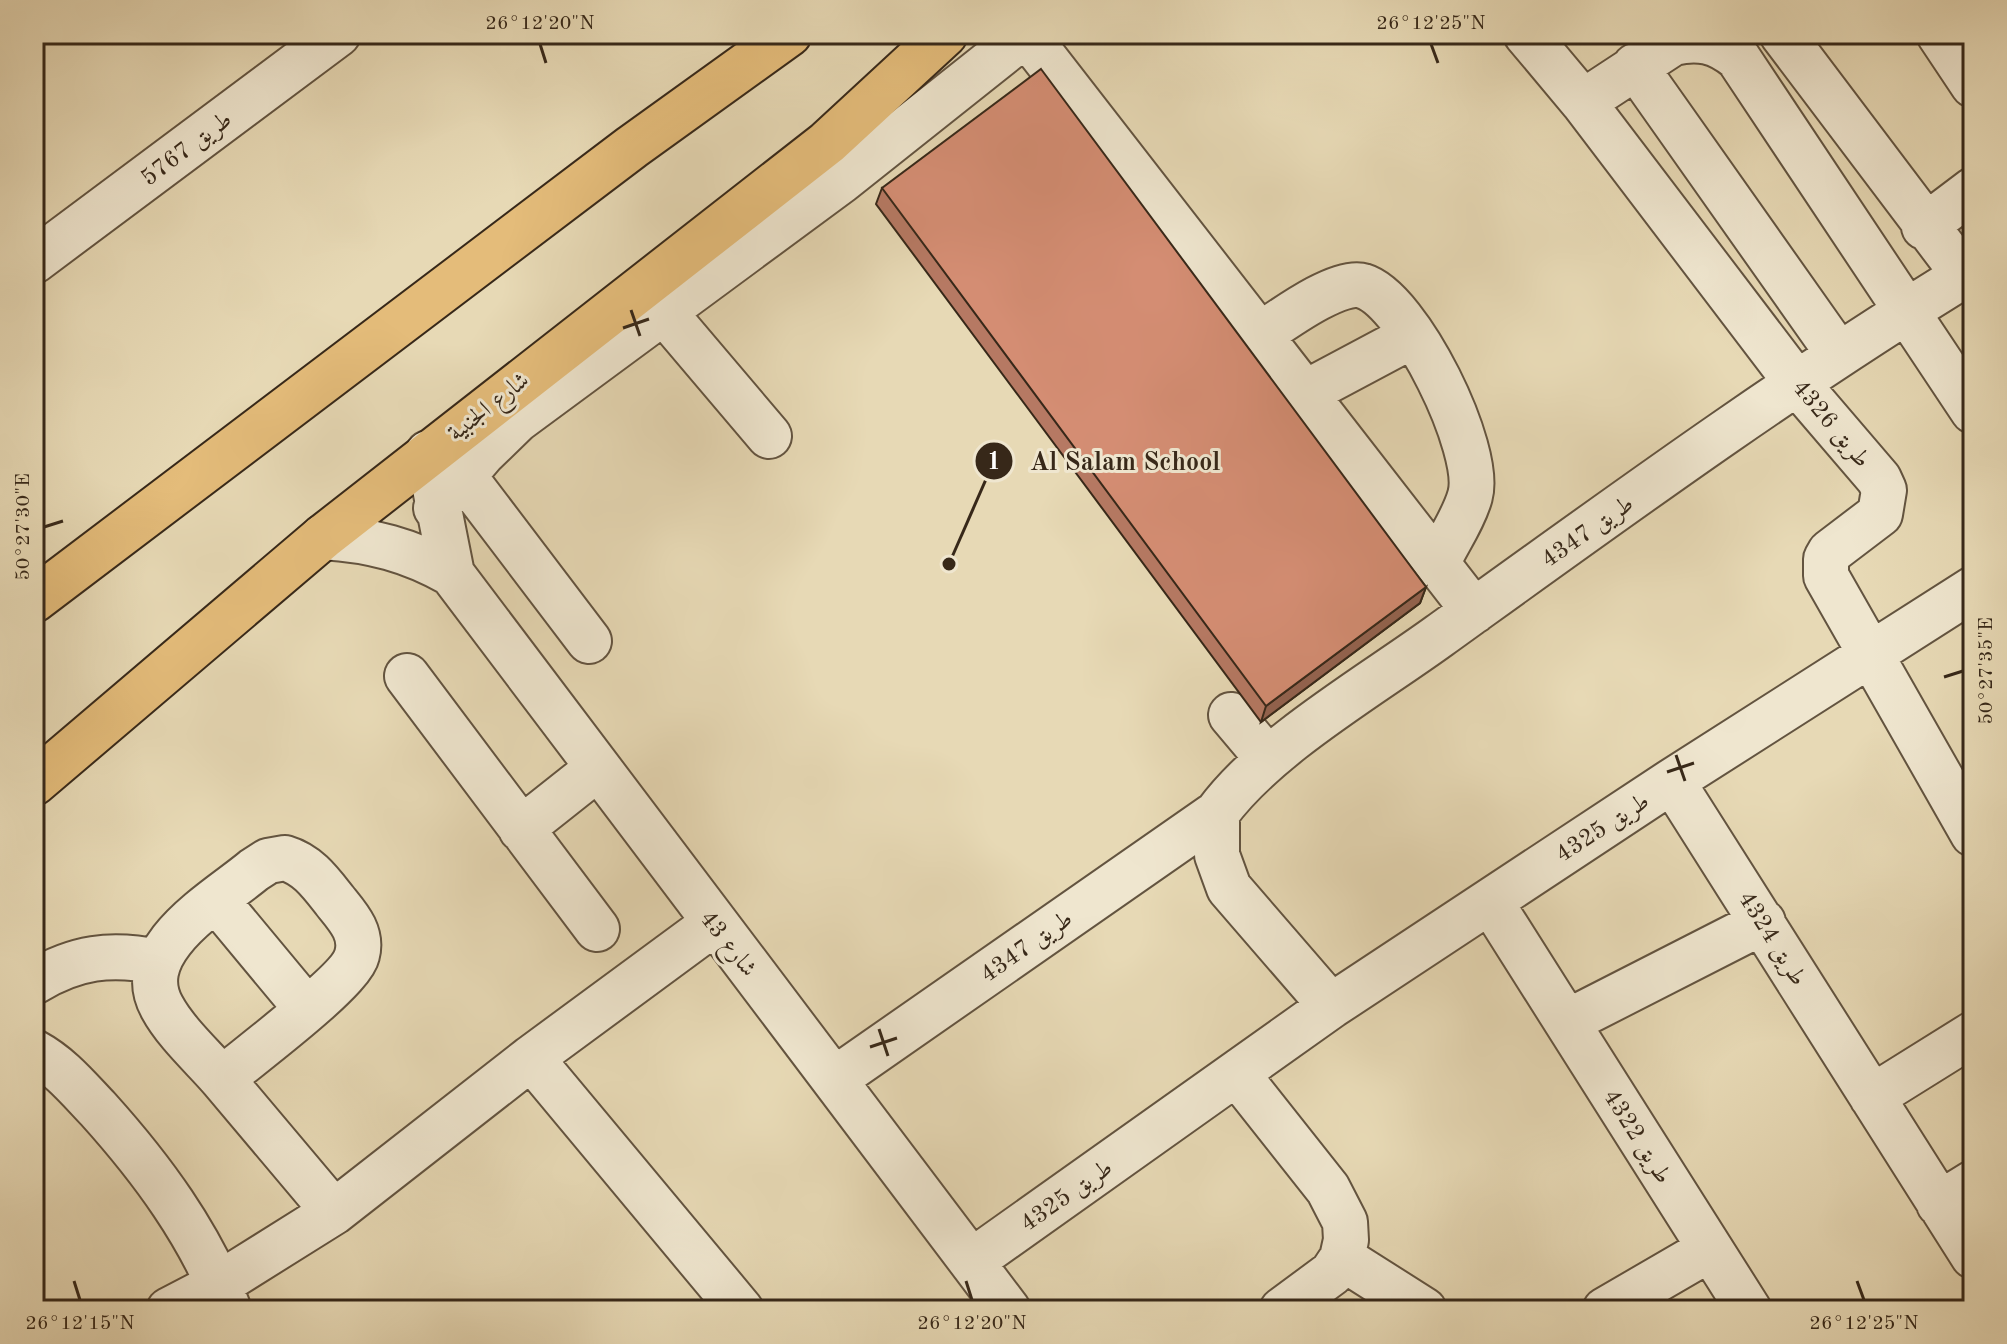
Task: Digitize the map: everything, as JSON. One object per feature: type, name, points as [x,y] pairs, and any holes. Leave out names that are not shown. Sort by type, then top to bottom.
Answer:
[{"type":"main road","points":[[34,600],[632,147],[789,34]]},
{"type":"main road","name":"شارع الجنبية","points":[[34,783],[323,537],[442,479],[827,143],[945,34]]},
{"type":"street","name":"طريق 5767","points":[[34,261],[338,34]]},
{"type":"street","points":[[589,641],[442,479],[841,181],[1026,34],[1474,611]]},
{"type":"street","name":"طريق 4326","points":[[1526,34],[1583,102],[1796,382],[1884,490],[1880,514],[1830,552],[1825,568],[1973,834]]},
{"type":"street","points":[[1782,34],[1924,227],[1968,272]]},
{"type":"street","points":[[1939,34],[1973,85]]},
{"type":"street","points":[[1583,102],[1673,43],[1690,39],[1725,47],[1738,58],[1973,411]]},
{"type":"street","points":[[1635,66],[1839,355]]},
{"type":"street","points":[[1924,227],[1973,190]]},
{"type":"street","name":"طريق 4347","points":[[835,1079],[1217,813],[1235,789],[1268,759],[1474,611],[1796,382],[1968,272]]},
{"type":"street","points":[[1260,335],[1311,302],[1349,285],[1363,286],[1380,298],[1412,336],[1432,365],[1457,417],[1470,465],[1471,495],[1438,562]]},
{"type":"street","points":[[663,311],[769,436]]},
{"type":"street","points":[[1305,393],[1412,336]]},
{"type":"street","name":"شارع 43","points":[[442,479],[452,574]]},
{"type":"street","name":"شارع 43","points":[[323,537],[390,546],[423,557],[452,574],[713,924],[835,1079],[1008,1310]]},
{"type":"street","name":"طريق 4325","points":[[972,1261],[1331,1006],[1672,781],[1973,589]]},
{"type":"street","points":[[407,676],[597,929]]},
{"type":"street","points":[[1231,715],[1268,759]]},
{"type":"street","points":[[521,829],[598,768]]},
{"type":"street","name":"طريق 4324","points":[[1672,781],[1872,1097],[1956,1194],[1973,1256]]},
{"type":"street","points":[[1217,813],[1217,855],[1229,888],[1331,1006]]},
{"type":"street","points":[[222,1079],[351,969],[359,942],[347,916],[301,863],[285,858],[268,861],[166,946],[158,962],[156,994],[163,1009],[334,1212]]},
{"type":"street","points":[[217,901],[306,1008]]},
{"type":"street","name":"طريق 4322","points":[[1490,901],[1749,1310]]},
{"type":"street","points":[[1567,1022],[1763,922]]},
{"type":"street","points":[[169,1310],[224,1297],[531,1058],[713,924]]},
{"type":"street","points":[[34,982],[60,967],[92,957],[125,955],[158,962]]},
{"type":"street","points":[[1872,1097],[1973,1034]]},
{"type":"street","points":[[34,1052],[50,1060],[73,1083],[156,1178],[224,1297]]},
{"type":"street","points":[[531,1058],[741,1310]]},
{"type":"street","points":[[1237,1074],[1338,1204],[1346,1240],[1342,1258],[1332,1273],[1282,1310]]},
{"type":"street","points":[[1605,1310],[1710,1249]]},
{"type":"street","points":[[1342,1258],[1424,1310]]},
{"type":"building","points":[[1041,69],[1426,587],[1266,706],[882,188]]},
{"type":"place","name":"Al Salam School","points":[[949,564]]}]
